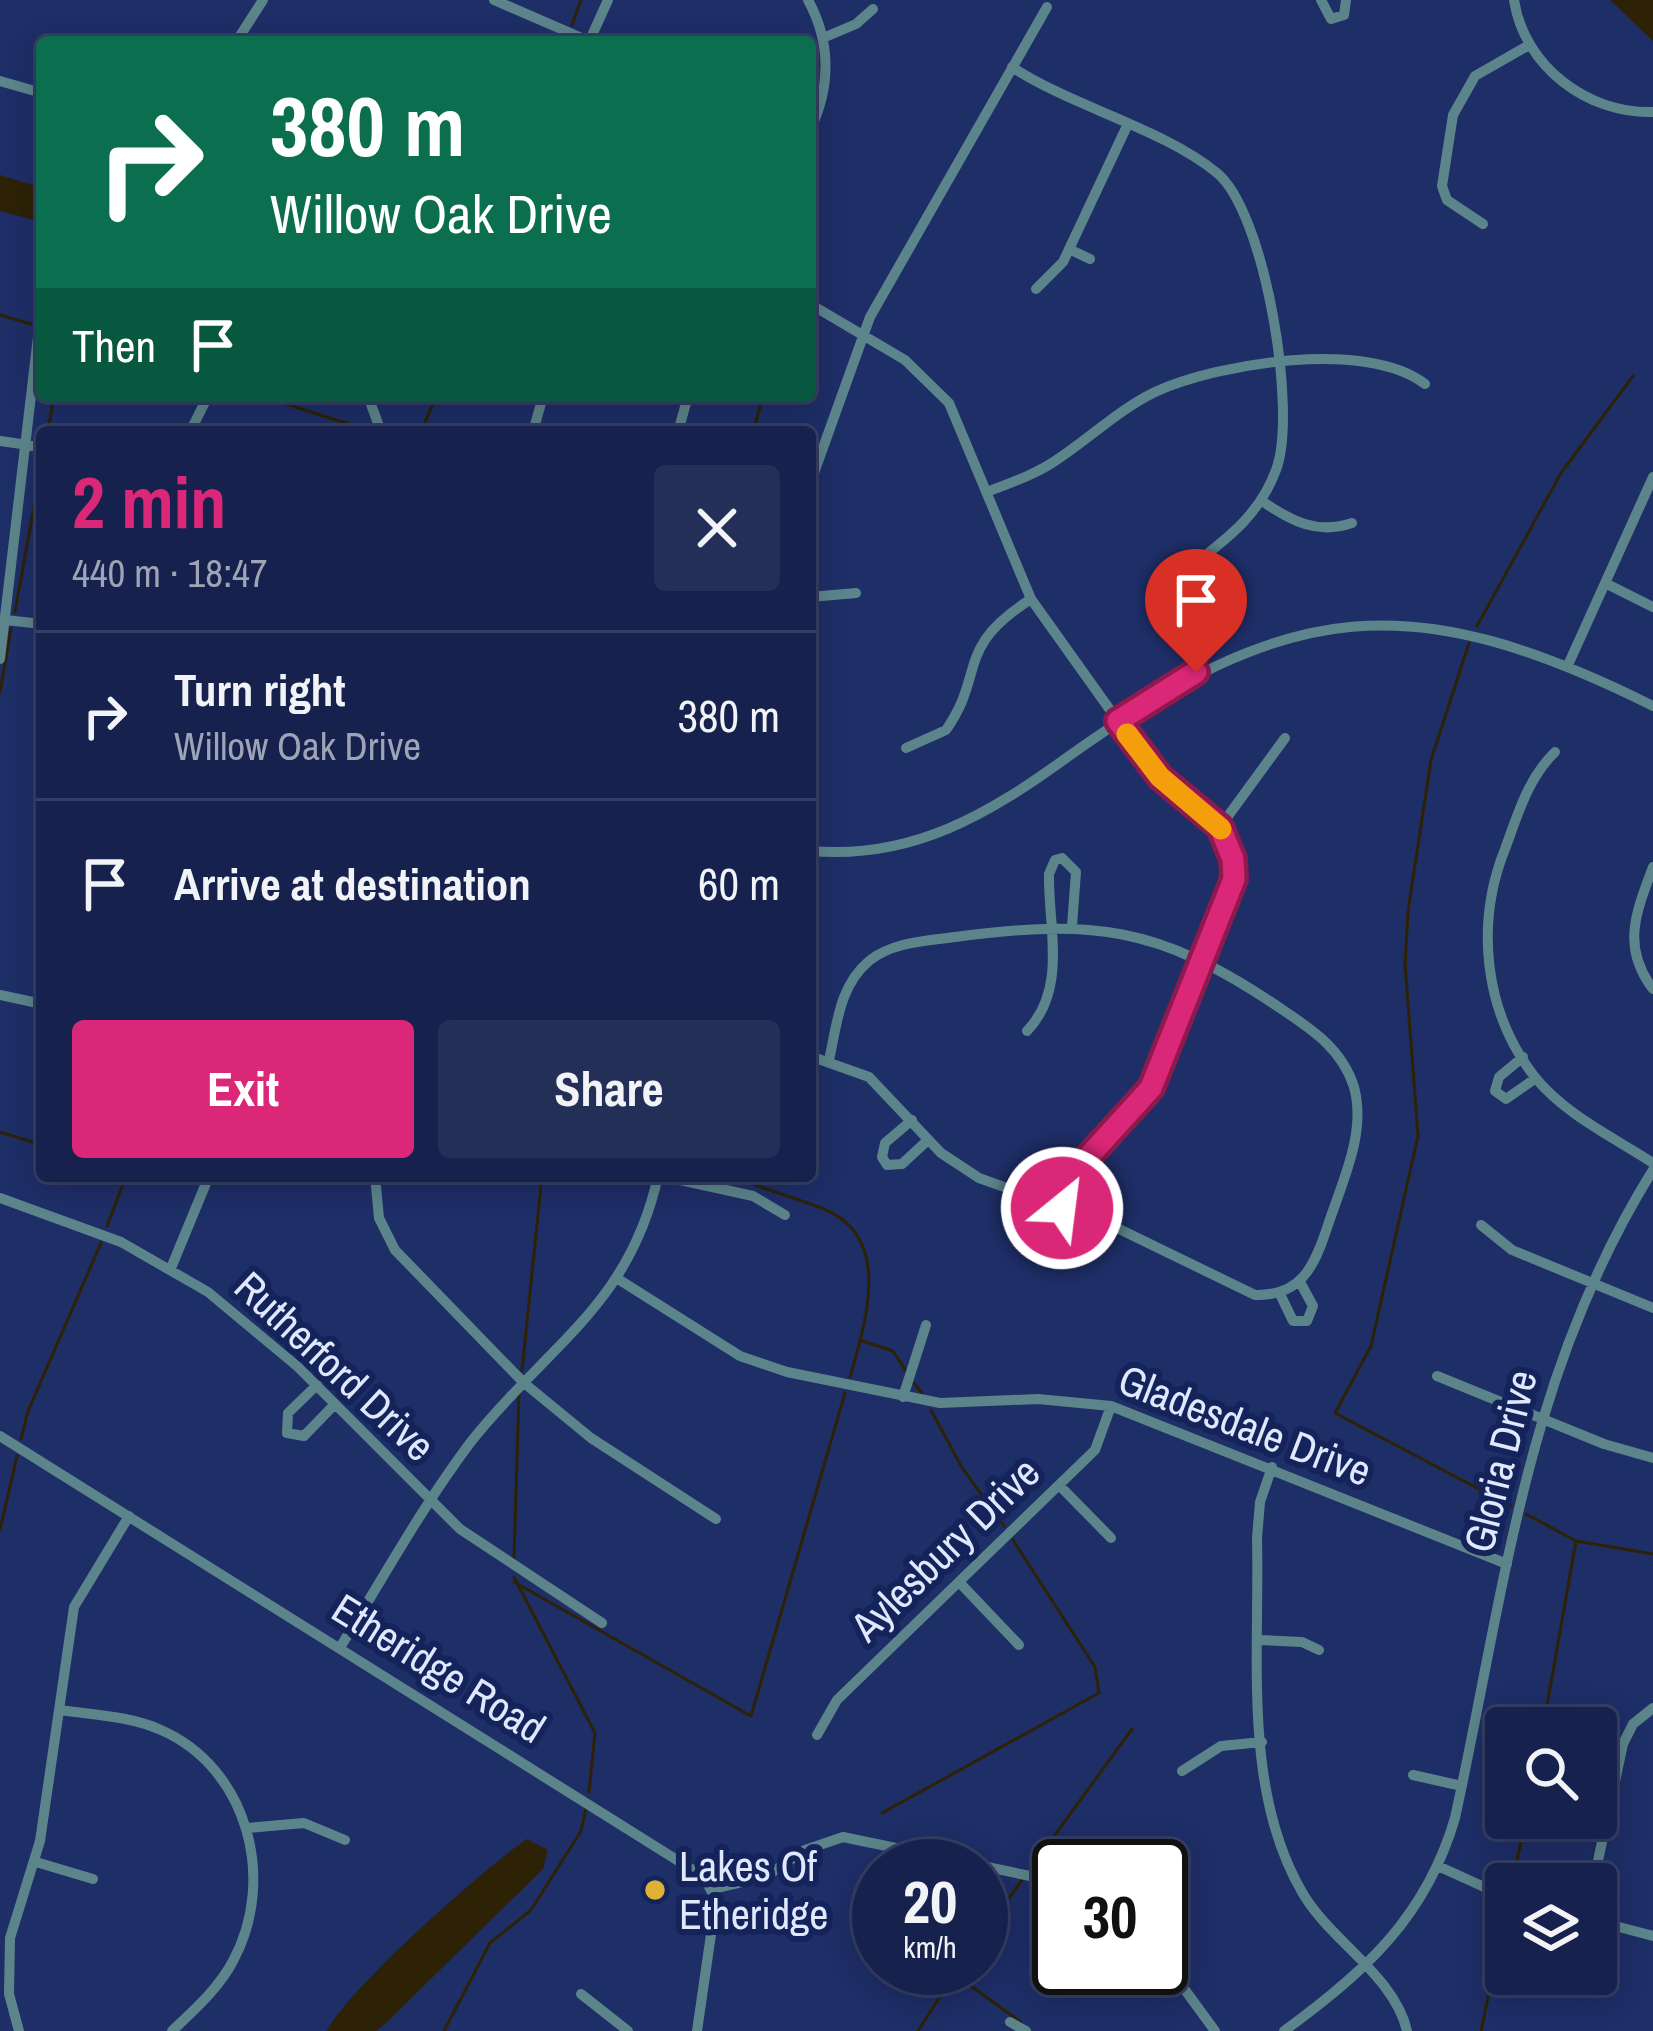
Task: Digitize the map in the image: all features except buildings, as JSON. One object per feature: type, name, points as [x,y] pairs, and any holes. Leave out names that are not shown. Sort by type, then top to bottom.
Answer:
[{"type":"street","points":[[245,36],[262,0]]},
{"type":"street","points":[[494,0],[576,36]]},
{"type":"street","points":[[593,36],[608,0]]},
{"type":"street","points":[[808,0],[823,38],[824,91],[816,113]]},
{"type":"street","points":[[1321,0],[1331,19],[1344,15],[1346,0]]},
{"type":"street","points":[[1514,0],[1529,45],[1546,67],[1589,99],[1653,112]]},
{"type":"street","points":[[816,467],[861,338],[902,256],[1047,7]]},
{"type":"street","points":[[823,38],[856,24],[873,9]]},
{"type":"street","points":[[1483,224],[1448,200],[1442,186],[1454,115],[1475,76],[1529,45]]},
{"type":"street","points":[[1012,67],[1198,160],[1241,200],[1253,227],[1286,426],[1278,466],[1262,501],[1241,527],[1193,565]]},
{"type":"street","points":[[0,81],[36,91]]},
{"type":"street","points":[[1036,290],[1070,248],[1127,126]]},
{"type":"street","points":[[1070,248],[1090,259]]},
{"type":"street","points":[[816,308],[905,360],[957,414],[1030,599],[1160,777],[1220,827],[1233,859],[1234,879],[1205,960],[1151,1088],[1079,1167],[1062,1208]]},
{"type":"street","points":[[0,659],[36,355]]},
{"type":"street","points":[[987,492],[1053,462],[1153,393],[1278,364],[1360,358],[1396,366],[1425,384]]},
{"type":"street","points":[[0,441],[36,445]]},
{"type":"street","points":[[1568,664],[1653,477]]},
{"type":"street","points":[[1262,501],[1306,526],[1334,528],[1352,523]]},
{"type":"street","points":[[1605,583],[1653,607]]},
{"type":"street","points":[[816,596],[856,593]]},
{"type":"street","points":[[907,748],[949,726],[979,646],[998,621],[1030,599]]},
{"type":"street","points":[[5,620],[36,623]]},
{"type":"street","points":[[816,851],[874,850],[950,831],[1002,804],[1118,721],[1212,664],[1284,639],[1342,628],[1444,629],[1505,642],[1568,664],[1653,706]]},
{"type":"street","points":[[1220,827],[1285,738]]},
{"type":"street","points":[[1555,752],[1531,783],[1490,900],[1487,950],[1495,997],[1536,1078],[1576,1114],[1653,1166]]},
{"type":"street","points":[[1027,1031],[1043,1012],[1053,982],[1049,874],[1055,860],[1063,858],[1076,872],[1072,926]]},
{"type":"street","points":[[1653,867],[1632,935],[1636,960],[1653,989]]},
{"type":"street","points":[[816,1057],[869,1077],[928,1140],[979,1178],[1115,1227],[1242,1292],[1290,1289],[1318,1255],[1354,1144],[1354,1087],[1345,1065],[1320,1035],[1205,960],[1136,936],[1048,927],[921,942],[877,955],[845,992],[829,1060]]},
{"type":"street","points":[[0,995],[36,1003]]},
{"type":"street","points":[[1523,1058],[1498,1077],[1495,1091],[1505,1099],[1536,1078]]},
{"type":"street","points":[[912,1120],[885,1142],[882,1157],[887,1165],[902,1164],[928,1140]]},
{"type":"street","name":"Gloria Drive","points":[[1284,2031],[1366,1969],[1416,1910],[1438,1866],[1462,1786],[1539,1418],[1590,1282],[1653,1166]]},
{"type":"street","points":[[171,1268],[207,1182]]},
{"type":"street","points":[[376,1182],[379,1218],[395,1250],[524,1383],[590,1438],[716,1519]]},
{"type":"street","points":[[340,1646],[471,1443],[586,1321],[618,1279],[639,1239],[658,1182]]},
{"type":"street","points":[[688,1182],[753,1196],[785,1214]]},
{"type":"street","name":"Rutherford Drive","points":[[0,1198],[86,1226],[171,1268],[262,1334],[430,1502],[502,1560],[602,1623]]},
{"type":"street","points":[[1481,1225],[1505,1247],[1653,1308]]},
{"type":"street","name":"Gladesdale Drive","points":[[618,1279],[740,1356],[940,1403],[1066,1399],[1111,1406],[1507,1564]]},
{"type":"street","points":[[903,1397],[926,1325]]},
{"type":"street","points":[[1437,1376],[1653,1458]]},
{"type":"street","points":[[316,1385],[288,1413],[287,1432],[304,1436],[334,1404]]},
{"type":"street","name":"Aylesbury Drive","points":[[817,1736],[837,1700],[1095,1450],[1111,1406]]},
{"type":"street","name":"Etheridge Road","points":[[0,1436],[683,1860],[713,1888]]},
{"type":"street","points":[[1272,1467],[1258,1511],[1267,1798],[1286,1863],[1310,1906],[1397,2006],[1407,2031]]},
{"type":"street","points":[[1059,1485],[1111,1538]]},
{"type":"street","points":[[20,2031],[9,1994],[10,1938],[36,1862],[78,1594],[129,1516]]},
{"type":"street","points":[[958,1582],[1019,1645]]},
{"type":"street","points":[[1260,1640],[1302,1642],[1319,1650]]},
{"type":"street","points":[[1597,1863],[1622,1744],[1633,1724],[1653,1708]]},
{"type":"street","points":[[61,1710],[137,1722],[186,1744],[224,1780],[247,1828],[253,1901],[241,1946],[216,1985],[172,2031]]},
{"type":"street","points":[[1181,1771],[1221,1746],[1262,1742]]},
{"type":"street","points":[[1412,1774],[1462,1786]]},
{"type":"street","points":[[247,1828],[304,1823],[345,1840]]},
{"type":"street","points":[[697,2031],[715,1912],[713,1888],[765,1877],[805,1850],[844,1837],[856,1839]]},
{"type":"street","points":[[36,1862],[93,1879]]},
{"type":"street","points":[[1438,1866],[1485,1887]]},
{"type":"street","points":[[1617,1927],[1653,1936]]},
{"type":"street","points":[[581,1994],[628,2031]]},
{"type":"street","points":[[1188,1994],[1215,2031]]},
{"type":"street","points":[[1010,2022],[1026,2031]]},
{"type":"shaded area","points":[[1610,0],[1653,0],[1653,41]]},
{"type":"shaded area","points":[[0,175],[36,186],[36,220],[0,211]]},
{"type":"shaded area","points":[[527,1839],[548,1850],[543,1869],[386,2023],[376,2031],[327,2031],[389,1959]]},
{"type":"waterway","points":[[572,25],[581,0]]},
{"type":"waterway","points":[[0,315],[31,324]]},
{"type":"waterway","points":[[1477,626],[1561,473],[1633,376]]},
{"type":"waterway","points":[[49,426],[53,402]]},
{"type":"waterway","points":[[280,402],[355,426]]},
{"type":"waterway","points":[[424,426],[434,402]]},
{"type":"waterway","points":[[755,426],[761,402]]},
{"type":"waterway","points":[[15,612],[36,495]]},
{"type":"waterway","points":[[0,692],[11,629]]},
{"type":"waterway","points":[[1469,643],[1431,760],[1408,911],[1405,964],[1418,1136],[1371,1346],[1335,1413],[1511,1506]]},
{"type":"waterway","points":[[0,1132],[36,1143]]},
{"type":"waterway","points":[[107,1226],[124,1182]]},
{"type":"waterway","points":[[522,1370],[541,1182]]},
{"type":"waterway","points":[[749,1182],[824,1209],[846,1222],[859,1239],[869,1282],[850,1377]]},
{"type":"waterway","points":[[21,1439],[28,1411],[101,1243]]},
{"type":"waterway","points":[[862,1341],[893,1351],[906,1371]]},
{"type":"waterway","points":[[914,1383],[922,1393]]},
{"type":"waterway","points":[[514,1558],[519,1392]]},
{"type":"waterway","points":[[514,1582],[751,1716],[845,1393]]},
{"type":"waterway","points":[[931,1410],[961,1466],[1004,1526]]},
{"type":"waterway","points":[[0,1530],[17,1456]]},
{"type":"waterway","points":[[1526,1514],[1576,1541],[1653,1554]]},
{"type":"waterway","points":[[882,1813],[1099,1693],[1095,1667],[1013,1540]]},
{"type":"waterway","points":[[1547,1707],[1576,1541]]},
{"type":"waterway","points":[[514,1577],[595,1733],[589,1792]]},
{"type":"waterway","points":[[1052,1839],[1132,1729]]},
{"type":"waterway","points":[[444,2031],[490,1943],[531,1910],[581,1831],[586,1809]]},
{"type":"waterway","points":[[1516,1863],[1522,1839]]},
{"type":"waterway","points":[[1008,1899],[1022,1880]]},
{"type":"waterway","points":[[918,2031],[941,1995]]},
{"type":"waterway","points":[[983,1995],[1021,2022]]},
{"type":"waterway","points":[[1481,2031],[1488,1995]]},
{"type":"slow traffic","points":[[1127,734],[1160,777],[1221,829]]},
{"type":"place","name":"Lakes Of Etheridge","points":[[655,1890]]},
{"type":"route","points":[[1062,1208],[1079,1167],[1127,1120],[1151,1088],[1230,895],[1233,859],[1220,827],[1160,777],[1118,721],[1196,672]]}]
